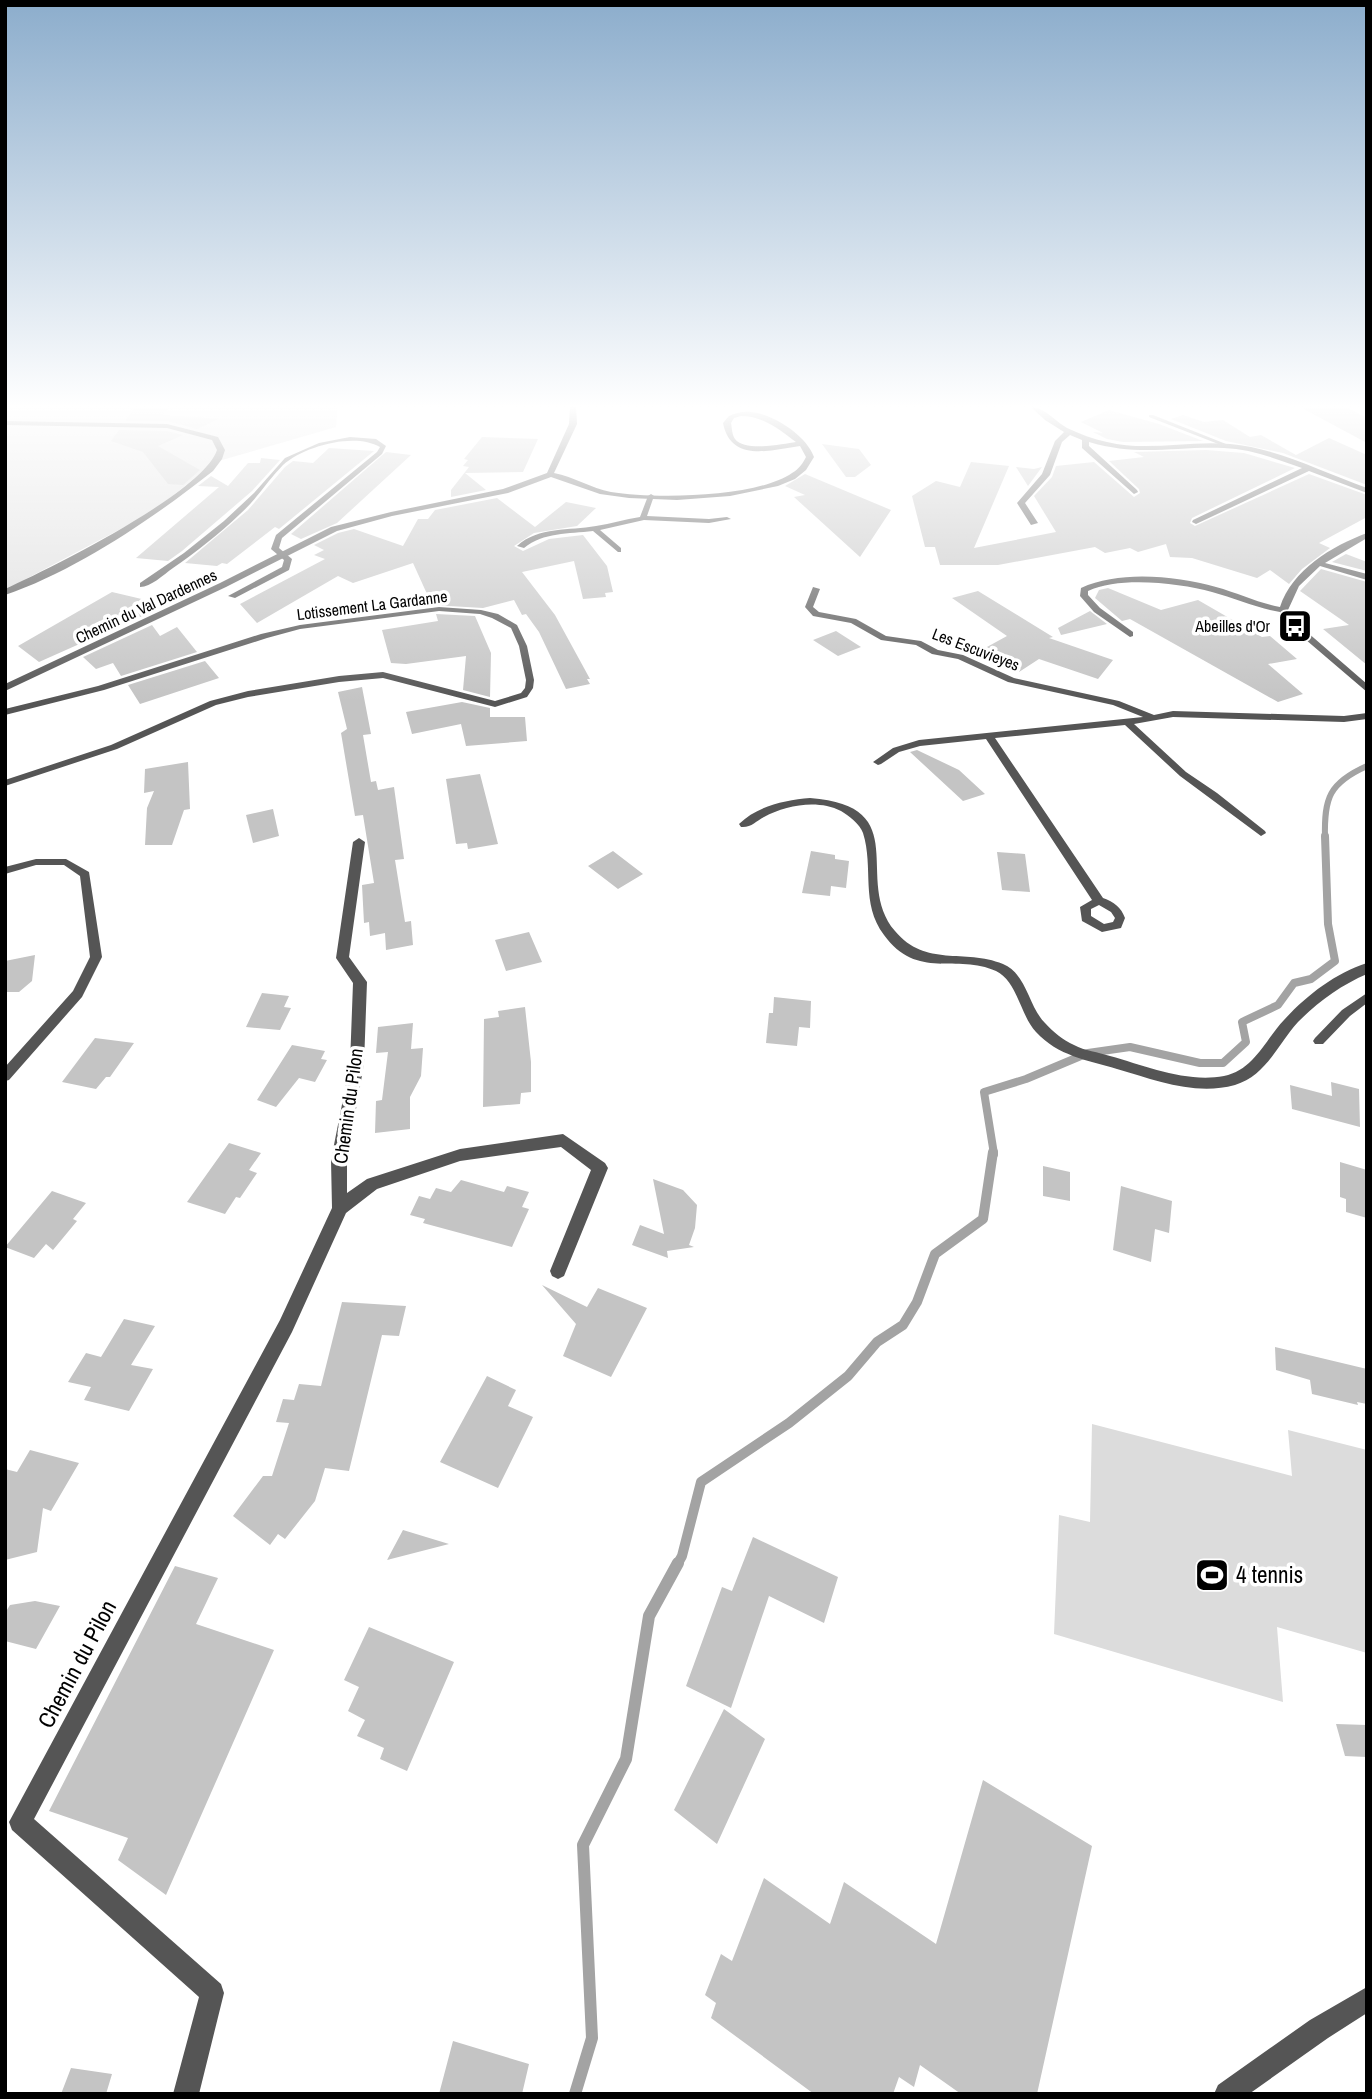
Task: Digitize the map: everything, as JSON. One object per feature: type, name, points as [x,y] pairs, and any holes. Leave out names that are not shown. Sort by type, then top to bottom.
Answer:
[{"type":"street","points":[[5,592],[73,560],[161,505]]},
{"type":"street","name":"Chemin du Val Dardennes","points":[[5,688],[349,524],[439,505]]},
{"type":"street","points":[[1022,505],[1034,523]]},
{"type":"street","points":[[1196,522],[1232,505]]},
{"type":"street","points":[[1283,610],[1296,586],[1317,563],[1367,536]]},
{"type":"street","points":[[1317,563],[1367,577]]},
{"type":"street","points":[[1130,634],[1092,606],[1084,596],[1084,590],[1092,585],[1115,582],[1193,586],[1283,610],[1288,620],[1367,689]]},
{"type":"street","points":[[745,824],[772,806],[798,803],[833,804],[854,814],[868,830],[880,918],[900,945],[921,959],[985,964],[1001,968],[1014,981],[1028,1013],[1037,1024],[1051,1038],[1075,1051],[1195,1082],[1234,1080],[1248,1074],[1293,1018],[1329,989],[1367,968]]},
{"type":"street","name":"Chemin du Pilon","points":[[186,2094],[212,1993],[20,1822],[286,1326],[340,1208],[339,1160],[357,1064],[360,982],[342,958],[359,842]]},
{"type":"street","name":"Chemin du Pilon","points":[[340,1208],[372,1184],[460,1155],[564,1140],[600,1168],[558,1270]]},
{"type":"street","points":[[1227,2094],[1319,2029],[1367,1999]]},
{"type":"lane","points":[[143,585],[213,535],[246,505]]},
{"type":"lane","points":[[232,596],[286,568],[289,562],[275,549],[279,537],[318,505]]},
{"type":"lane","points":[[643,518],[648,505]]},
{"type":"lane","points":[[521,546],[538,536],[595,529],[643,518],[713,522],[727,519]]},
{"type":"lane","points":[[595,529],[618,550]]},
{"type":"lane","name":"Les Escuvieyes","points":[[816,590],[809,607],[816,614],[853,621],[884,638],[918,643],[935,652],[960,657],[1019,683],[1116,703],[1154,718]]},
{"type":"lane","name":"Lotissement La Gardanne","points":[[5,712],[143,676],[272,634],[314,624],[367,620],[439,609],[481,612],[495,616],[514,628],[523,646],[530,680],[524,695],[495,704],[383,675],[339,679],[248,694],[213,703],[114,747],[5,783]]},
{"type":"lane","name":"Les Escuvieyes","points":[[878,762],[896,750],[919,743],[1127,722],[1179,713],[1351,719],[1367,716]]},
{"type":"lane","points":[[1127,722],[1183,774],[1261,833]]},
{"type":"lane","points":[[988,735],[1099,901]]},
{"type":"lane","points":[[5,872],[36,862],[66,862],[85,874],[96,957],[78,994],[5,1076]]},
{"type":"lane","points":[[1319,1041],[1346,1013],[1367,997]]},
{"type":"shaded area","points":[[5,505],[161,505],[151,513],[5,590]]},
{"type":"shaded area","name":"4 tennis","points":[[1092,1424],[1292,1476],[1288,1430],[1367,1450],[1367,1653],[1277,1627],[1283,1702],[1054,1634],[1059,1515],[1090,1522]]},
{"type":"building","points":[[198,505],[236,505],[168,561],[136,558]]},
{"type":"building","points":[[252,505],[308,505],[279,529],[275,527],[227,564],[217,566],[185,563]]},
{"type":"building","points":[[325,505],[357,505],[337,523],[301,539],[291,534]]},
{"type":"building","points":[[461,505],[506,505],[535,527],[562,505],[596,508],[577,526],[534,533],[514,546],[523,551],[549,539],[583,535],[607,566],[613,592],[605,593],[606,597],[583,599],[574,561],[522,572],[555,615],[590,679],[587,679],[590,684],[566,689],[539,632],[526,614],[522,615],[514,600],[483,608],[432,605],[413,563],[353,583],[338,576],[257,623],[240,604],[325,559],[314,555],[324,550],[314,545],[338,533],[354,529],[403,546],[418,519],[428,519],[435,510]]},
{"type":"building","points":[[803,505],[879,505],[891,510],[860,557]]},
{"type":"building","points":[[914,505],[992,505],[974,548],[1056,532],[1039,505],[1219,505],[1192,518],[1190,523],[1195,526],[1241,505],[1367,505],[1367,517],[1319,543],[1330,548],[1302,569],[1289,584],[1270,570],[1257,578],[1192,558],[1170,557],[1166,544],[1138,552],[1130,548],[1105,553],[1095,547],[998,565],[940,565],[935,547],[925,547]]},
{"type":"building","points":[[1346,554],[1367,562],[1367,571],[1332,562]]},
{"type":"building","points":[[1321,569],[1367,582],[1367,665],[1323,629],[1349,625],[1300,591]]},
{"type":"building","points":[[1108,588],[1161,610],[1198,600],[1262,637],[1270,636],[1297,659],[1268,664],[1303,694],[1278,702],[1130,619],[1122,621],[1095,598],[1099,590]]},
{"type":"building","points":[[978,591],[1053,637],[1049,638],[1113,660],[1098,679],[1039,659],[1019,672],[976,653],[1007,636],[952,598]]},
{"type":"building","points":[[112,592],[167,605],[39,662],[18,646]]},
{"type":"building","points":[[1090,611],[1107,624],[1061,635],[1058,628]]},
{"type":"building","points":[[436,614],[475,616],[491,653],[490,697],[463,690],[466,656],[406,664],[391,663],[382,630],[438,621]]},
{"type":"building","points":[[152,625],[160,636],[177,627],[197,652],[121,676],[113,663],[96,669],[83,657]]},
{"type":"building","points":[[836,631],[861,647],[838,656],[813,640]]},
{"type":"building","points":[[205,661],[219,678],[140,704],[128,685]]},
{"type":"building","points":[[362,687],[371,734],[363,735],[371,782],[376,781],[378,790],[394,787],[404,859],[395,860],[405,922],[411,921],[413,945],[386,950],[385,933],[370,936],[369,922],[364,923],[362,885],[374,883],[363,815],[355,816],[341,733],[347,729],[338,692]]},
{"type":"building","points":[[462,702],[490,708],[490,717],[525,717],[527,741],[466,746],[461,724],[412,734],[406,712]]},
{"type":"building","points":[[917,750],[959,770],[985,794],[963,801],[910,752]]},
{"type":"building","points":[[188,762],[190,809],[184,810],[172,845],[145,845],[147,808],[154,791],[144,793],[145,769]]},
{"type":"building","points":[[480,774],[498,844],[468,849],[467,843],[456,844],[446,779]]},
{"type":"building","points":[[273,809],[279,836],[253,843],[246,815]]},
{"type":"building","points":[[613,851],[643,874],[618,889],[588,866]]},
{"type":"building","points":[[811,851],[835,855],[835,859],[849,861],[846,888],[831,886],[830,896],[802,893]]},
{"type":"building","points":[[997,852],[1025,854],[1030,892],[1002,890]]},
{"type":"building","points":[[529,932],[542,962],[506,971],[495,940]]},
{"type":"building","points":[[35,955],[32,981],[19,992],[5,992],[5,961]]},
{"type":"building","points":[[262,993],[289,996],[284,1007],[291,1008],[280,1030],[246,1027]]},
{"type":"building","points":[[774,997],[811,1001],[810,1028],[799,1027],[797,1046],[766,1043],[769,1013],[773,1013]]},
{"type":"building","points":[[525,1007],[531,1062],[531,1092],[521,1093],[520,1104],[483,1107],[484,1019],[499,1017],[498,1011]]},
{"type":"building","points":[[413,1023],[411,1049],[423,1048],[421,1076],[410,1097],[410,1129],[375,1133],[376,1101],[382,1100],[388,1052],[376,1053],[378,1027]]},
{"type":"building","points":[[95,1038],[134,1043],[110,1077],[106,1077],[96,1089],[62,1082]]},
{"type":"building","points":[[292,1045],[325,1051],[321,1059],[327,1060],[315,1082],[299,1078],[276,1107],[257,1100]]},
{"type":"building","points":[[1331,1082],[1359,1089],[1360,1127],[1292,1109],[1290,1085],[1332,1096]]},
{"type":"building","points":[[229,1143],[261,1153],[249,1170],[257,1173],[240,1198],[236,1197],[225,1214],[187,1202]]},
{"type":"building","points":[[1340,1162],[1367,1170],[1367,1218],[1346,1212],[1346,1199],[1340,1197]]},
{"type":"building","points":[[1043,1166],[1070,1172],[1070,1201],[1043,1196]]},
{"type":"building","points":[[653,1179],[683,1190],[697,1205],[695,1228],[689,1245],[694,1247],[667,1251],[668,1258],[632,1245],[640,1225],[664,1234]]},
{"type":"building","points":[[461,1180],[504,1192],[507,1186],[529,1192],[522,1207],[529,1209],[512,1247],[423,1223],[425,1219],[410,1215],[419,1196],[430,1199],[436,1188],[451,1192]]},
{"type":"building","points":[[1121,1186],[1172,1201],[1169,1233],[1155,1229],[1151,1262],[1113,1250]]},
{"type":"building","points":[[52,1191],[86,1203],[73,1219],[77,1221],[53,1250],[46,1244],[34,1258],[5,1247]]},
{"type":"building","points":[[542,1285],[587,1307],[598,1288],[647,1308],[611,1377],[563,1356],[576,1324]]},
{"type":"building","points":[[342,1302],[406,1306],[399,1336],[382,1335],[349,1471],[325,1468],[315,1501],[285,1539],[278,1534],[270,1545],[233,1516],[263,1476],[272,1476],[289,1423],[276,1422],[283,1399],[294,1400],[299,1384],[321,1386]]},
{"type":"building","points":[[124,1319],[155,1326],[131,1365],[153,1369],[129,1411],[84,1400],[91,1387],[68,1382],[86,1353],[101,1357]]},
{"type":"building","points":[[1275,1347],[1367,1369],[1367,1404],[1357,1402],[1358,1405],[1312,1394],[1310,1380],[1276,1370]]},
{"type":"building","points":[[487,1376],[516,1390],[508,1406],[533,1417],[498,1488],[440,1462]]},
{"type":"building","points":[[30,1450],[79,1463],[51,1511],[43,1508],[37,1552],[5,1560],[5,1469],[17,1472]]},
{"type":"building","points":[[403,1530],[449,1544],[387,1560]]},
{"type":"building","points":[[753,1537],[838,1577],[824,1623],[769,1596],[731,1708],[686,1686],[722,1587],[732,1591]]},
{"type":"building","points":[[175,1566],[218,1578],[196,1624],[274,1650],[166,1895],[118,1860],[128,1838],[49,1811]]},
{"type":"building","points":[[35,1601],[60,1606],[36,1649],[5,1641],[5,1613],[10,1605]]},
{"type":"building","points":[[369,1627],[454,1662],[407,1771],[380,1759],[384,1748],[357,1736],[365,1720],[348,1711],[359,1687],[344,1680]]},
{"type":"building","points":[[724,1709],[765,1739],[717,1844],[674,1810]]},
{"type":"building","points":[[1336,1724],[1367,1725],[1367,1757],[1345,1756]]},
{"type":"building","points":[[983,1780],[1092,1846],[1037,2094],[961,2094],[920,2065],[914,2087],[899,2077],[893,2094],[814,2094],[711,2018],[716,2003],[705,1995],[721,1954],[732,1961],[764,1878],[830,1924],[844,1882],[936,1944]]},
{"type":"building","points":[[453,2041],[529,2064],[522,2094],[439,2094]]},
{"type":"building","points":[[71,2068],[112,2074],[106,2094],[61,2094]]},
{"type":"waterway","points":[[1325,837],[1326,812],[1331,793],[1344,779],[1367,766]]},
{"type":"waterway","points":[[994,1154],[984,1092],[1026,1079],[1088,1053],[1130,1047],[1200,1063],[1223,1063],[1246,1042],[1242,1022],[1278,1005],[1294,983],[1311,979],[1335,961],[1328,924],[1325,837]]},
{"type":"waterway","points":[[677,1565],[682,1556],[701,1482],[789,1423],[848,1376],[877,1342],[903,1325],[917,1302],[935,1254],[983,1219],[993,1152]]},
{"type":"waterway","points":[[575,2094],[592,2038],[583,1845],[626,1759],[649,1616],[678,1563]]},
{"type":"place","name":"Abeilles d'Or","points":[[1295,626]]},
{"type":"place","name":"4 tennis","points":[[1212,1575]]}]
